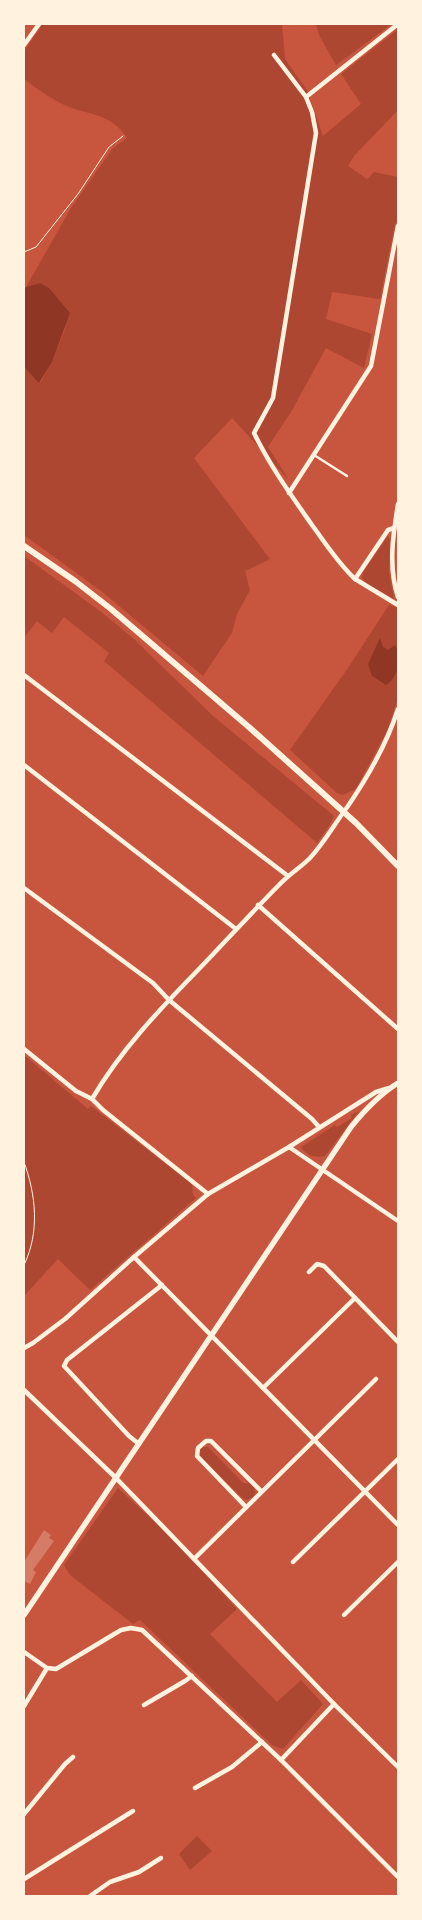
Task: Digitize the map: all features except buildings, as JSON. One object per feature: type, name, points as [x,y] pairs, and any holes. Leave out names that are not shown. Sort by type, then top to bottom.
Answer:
[{"type":"main road","points":[[24,546],[75,581],[111,609],[250,728],[344,812],[398,866]]},
{"type":"street","points":[[24,45],[39,24]]},
{"type":"street","points":[[306,97],[398,24]]},
{"type":"street","points":[[274,55],[306,97],[312,112],[316,133],[273,398],[254,433],[268,462],[340,566],[355,579],[398,605]]},
{"type":"street","points":[[289,493],[371,366],[398,226]]},
{"type":"street","points":[[398,504],[392,559],[394,585],[398,597]]},
{"type":"street","points":[[355,579],[388,530],[394,528]]},
{"type":"street","points":[[24,675],[288,876]]},
{"type":"street","points":[[92,1099],[126,1049],[169,1000],[258,905],[310,858],[362,786],[383,747],[398,709]]},
{"type":"street","points":[[24,765],[236,929]]},
{"type":"street","points":[[24,888],[153,983],[169,1000],[312,1119],[319,1127]]},
{"type":"street","points":[[258,905],[398,1030]]},
{"type":"street","points":[[24,1049],[76,1091],[92,1099],[102,1110],[208,1194]]},
{"type":"street","points":[[24,1615],[351,1127],[363,1113],[398,1083]]},
{"type":"street","points":[[24,1348],[65,1319],[208,1194],[289,1147],[376,1092],[390,1088]]},
{"type":"street","points":[[363,1113],[364,1099]]},
{"type":"street","points":[[289,1147],[398,1221]]},
{"type":"street","points":[[134,1257],[398,1525]]},
{"type":"street","points":[[308,1272],[316,1264],[320,1264],[398,1342]]},
{"type":"street","points":[[139,1444],[64,1366],[67,1360],[162,1285]]},
{"type":"street","points":[[263,1388],[355,1298]]},
{"type":"street","points":[[194,1559],[376,1379]]},
{"type":"street","points":[[24,1390],[116,1478],[334,1704],[398,1767]]},
{"type":"street","points":[[246,1507],[197,1456],[198,1448],[206,1441],[211,1441],[262,1492]]},
{"type":"street","points":[[293,1562],[398,1459]]},
{"type":"street","points":[[344,1615],[398,1562]]},
{"type":"street","points":[[24,1652],[46,1668],[56,1669],[121,1630],[131,1628],[142,1630],[262,1742],[398,1877]]},
{"type":"street","points":[[24,1706],[46,1668]]},
{"type":"street","points":[[144,1705],[192,1676]]},
{"type":"street","points":[[280,1760],[334,1704]]},
{"type":"street","points":[[195,1788],[232,1766],[262,1742]]},
{"type":"street","points":[[24,1814],[65,1764],[73,1757]]},
{"type":"street","points":[[24,1878],[133,1811]]},
{"type":"street","points":[[90,1896],[110,1882],[139,1872],[162,1858]]},
{"type":"lane","points":[[313,454],[347,476]]},
{"type":"path","points":[[24,252],[36,248],[78,194],[109,147],[122,136]]},
{"type":"path","points":[[24,1162],[31,1184],[34,1208],[32,1236],[24,1265]]},
{"type":"shaded area","points":[[43,24],[282,24],[285,59],[307,90],[323,136],[361,104],[341,74],[398,29],[398,110],[354,156],[348,166],[367,179],[374,172],[398,177],[398,220],[395,224],[380,299],[332,292],[326,319],[372,334],[364,368],[326,348],[291,412],[268,447],[289,480],[232,418],[194,458],[270,559],[245,571],[250,590],[237,614],[232,633],[203,676],[101,591],[24,535],[24,367],[40,383],[52,362],[66,326],[40,283],[26,287],[71,208],[113,148],[127,138],[113,123],[60,103],[24,79],[24,51]]},
{"type":"shaded area","points":[[316,24],[392,24],[336,65],[319,35]]},
{"type":"shaded area","points":[[40,283],[49,288],[70,313],[52,362],[39,383],[24,367],[24,289]]},
{"type":"shaded area","points":[[388,536],[390,540],[389,571],[394,599],[366,583],[362,578],[363,572]]},
{"type":"shaded area","points":[[24,556],[100,611],[133,638],[213,716],[334,816],[317,843],[104,661],[109,653],[64,617],[52,633],[37,621],[24,638]]},
{"type":"shaded area","points":[[389,605],[398,608],[398,698],[388,729],[356,789],[343,795],[337,793],[290,750],[348,668]]},
{"type":"shaded area","points":[[380,638],[383,647],[388,650],[395,645],[399,655],[398,667],[394,677],[386,685],[372,676],[368,664]]},
{"type":"shaded area","points":[[24,1055],[88,1109],[91,1106],[192,1184],[193,1195],[196,1198],[90,1290],[58,1259],[24,1296]]},
{"type":"shaded area","points":[[359,1111],[325,1156],[312,1156],[301,1147],[335,1125],[337,1127],[352,1118],[351,1115]]},
{"type":"shaded area","points":[[203,1447],[208,1447],[243,1483],[250,1483],[253,1486],[255,1493],[253,1497],[246,1500],[242,1498],[200,1456],[199,1451]]},
{"type":"shaded area","points":[[118,1488],[173,1539],[237,1609],[210,1634],[277,1702],[301,1680],[323,1704],[283,1749],[272,1745],[140,1620],[133,1624],[70,1575],[64,1565]]},
{"type":"shaded area","points":[[197,1836],[212,1851],[190,1870],[179,1854]]}]
